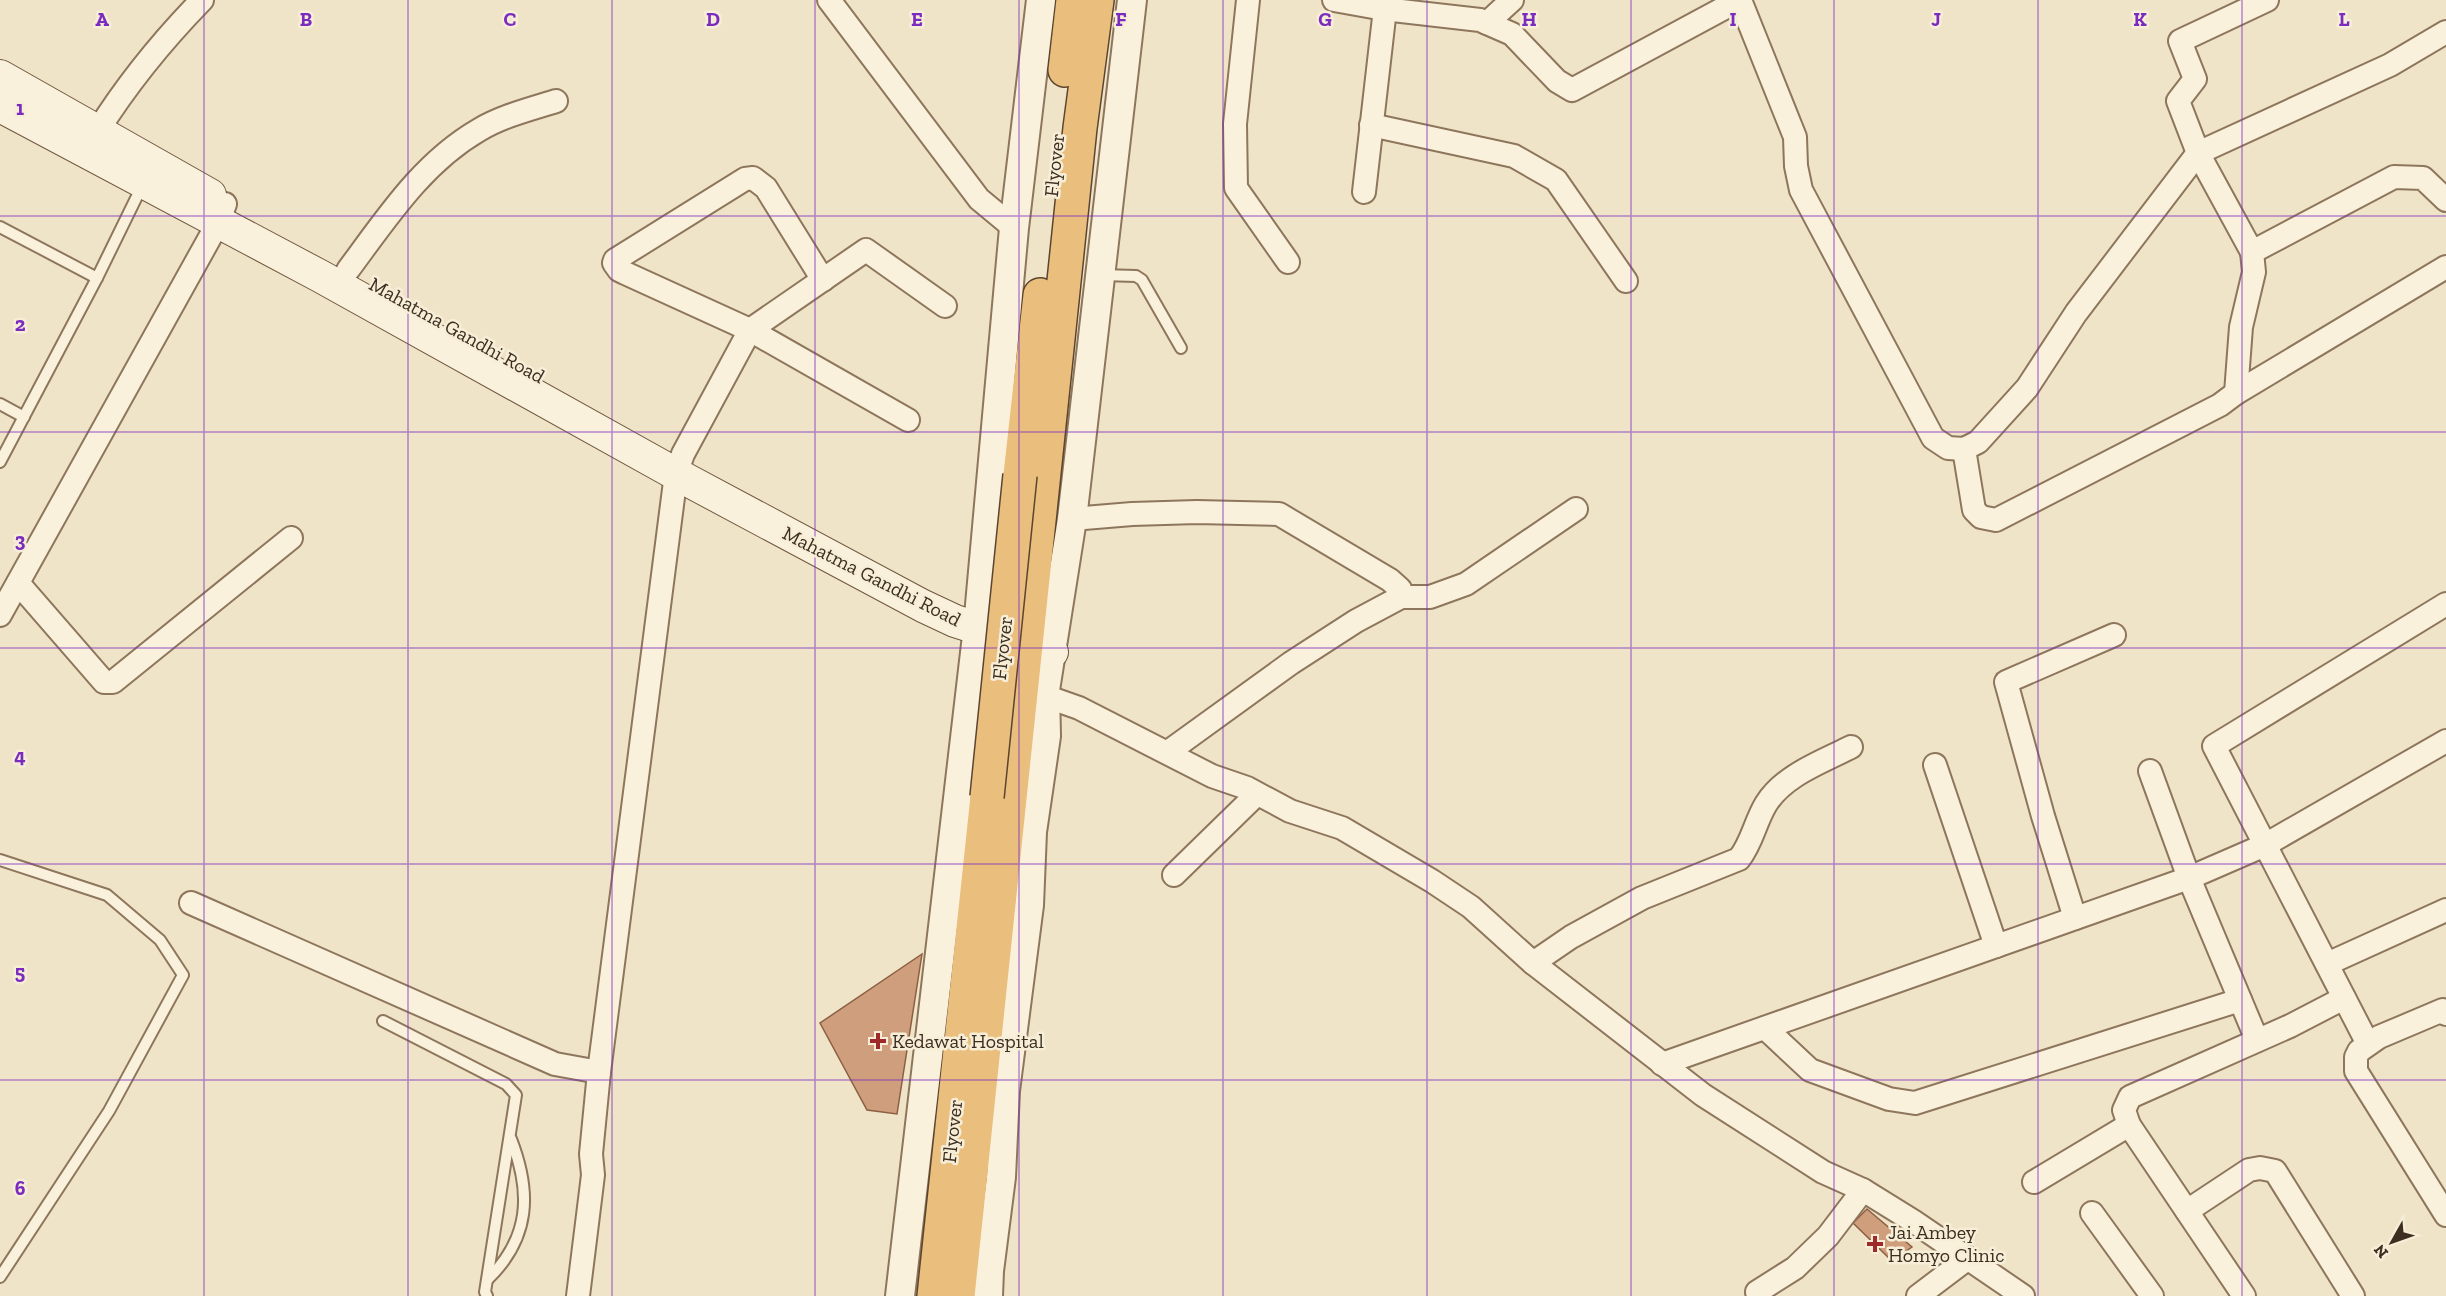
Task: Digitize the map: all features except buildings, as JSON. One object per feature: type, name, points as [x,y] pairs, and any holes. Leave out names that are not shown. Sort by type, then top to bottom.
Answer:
[{"type":"highway","name":"Flyover","points":[[934,1296],[1020,475],[1073,0]]},
{"type":"highway","points":[[958,1296],[1039,649],[1080,128],[1096,0]]},
{"type":"main road","name":"Mahatma Gandhi Road","points":[[0,76],[97,132],[320,276],[679,464]]},
{"type":"main road","name":"Mahatma Gandhi Road","points":[[0,106],[143,184],[222,213],[348,270],[923,606],[955,621],[1039,649]]},
{"type":"street","points":[[97,132],[126,87],[175,27],[202,0]]},
{"type":"street","points":[[829,0],[979,199],[1014,228]]},
{"type":"street","points":[[900,1296],[978,627],[1014,228],[1041,0]]},
{"type":"street","points":[[988,1296],[1001,1177],[1005,1091],[1029,905],[1032,832],[1046,736],[1045,696],[1039,649],[1072,519],[1132,0]]},
{"type":"street","points":[[1248,0],[1235,124],[1236,188],[1288,262]]},
{"type":"street","points":[[1334,0],[1385,5],[1480,20],[1512,34],[1557,81],[1572,90],[1740,0],[1794,137],[1801,190],[1933,438],[1948,448],[1964,449],[1978,441],[2027,388],[2076,313],[2198,153],[2390,65],[2446,32]]},
{"type":"street","points":[[1487,23],[1512,0]]},
{"type":"street","points":[[2236,393],[2241,327],[2254,272],[2252,252],[2198,153],[2178,101],[2195,79],[2180,41],[2267,0]]},
{"type":"street","points":[[1364,192],[1385,5]]},
{"type":"street","points":[[348,270],[409,189],[438,160],[479,129],[556,100]]},
{"type":"street","points":[[1371,125],[1514,156],[1556,180],[1626,281]]},
{"type":"street","points":[[2252,252],[2394,177],[2423,178],[2446,200]]},
{"type":"street","points":[[823,280],[766,188],[753,178],[745,179],[615,260],[614,263],[619,270],[750,330],[908,420]]},
{"type":"street","points":[[0,615],[222,213]]},
{"type":"street","points":[[578,1296],[592,1175],[591,1154],[599,1072],[679,464],[750,330],[866,250],[945,306]]},
{"type":"street","points":[[1964,449],[1974,510],[1981,517],[1996,520],[2188,423],[2446,267]]},
{"type":"street","points":[[1168,752],[1291,663],[1356,621],[1401,597],[1430,597],[1466,584],[1576,509]]},
{"type":"street","points":[[1072,519],[1197,512],[1279,514],[1390,580],[1400,589],[1401,597]]},
{"type":"street","points":[[18,583],[104,682],[113,682],[291,538]]},
{"type":"street","points":[[2368,1044],[2214,746],[2446,604]]},
{"type":"street","points":[[2075,918],[2043,816],[2006,682],[2114,634]]},
{"type":"street","points":[[1045,696],[1079,708],[1212,776],[1257,794],[1290,811],[1342,828],[1432,881],[1471,907],[1533,963],[1703,1095],[1823,1172],[1863,1190],[1913,1221],[2023,1296]]},
{"type":"street","points":[[1662,1064],[2188,878],[2265,845],[2446,741]]},
{"type":"street","points":[[1533,963],[1572,937],[1642,898],[1739,859],[1748,848],[1766,805],[1785,783],[1851,747]]},
{"type":"street","points":[[1935,765],[1996,946]]},
{"type":"street","points":[[2150,771],[2188,878],[2257,1040]]},
{"type":"street","points":[[1174,875],[1257,794]]},
{"type":"street","points":[[191,903],[555,1064],[599,1072]]},
{"type":"street","points":[[2327,964],[2446,910]]},
{"type":"street","points":[[2244,1296],[2129,1125],[2124,1110],[2130,1097],[2344,998]]},
{"type":"street","points":[[1765,1028],[1810,1070],[1889,1099],[1915,1103],[2240,1000]]},
{"type":"street","points":[[2446,1014],[2444,1010],[2392,1031],[2358,1051],[2356,1058],[2356,1071],[2446,1215]]},
{"type":"street","points":[[2034,1182],[2129,1125]]},
{"type":"street","points":[[2187,1211],[2249,1170],[2260,1168],[2274,1172],[2353,1296]]},
{"type":"street","points":[[1757,1292],[1795,1268],[1820,1244],[1863,1190]]},
{"type":"street","points":[[2092,1214],[2152,1296]]},
{"type":"street","points":[[1918,1296],[1967,1259]]},
{"type":"lane","points":[[0,462],[97,278],[143,184]]},
{"type":"lane","points":[[0,227],[97,278]]},
{"type":"lane","points":[[1101,275],[1136,276],[1142,280],[1181,348]]},
{"type":"lane","points":[[0,405],[24,417]]},
{"type":"lane","points":[[0,860],[107,895],[160,940],[183,975],[109,1111],[0,1277]]},
{"type":"lane","points":[[383,1022],[513,1090],[517,1101],[487,1296]]},
{"type":"lane","points":[[488,1279],[510,1255],[521,1226],[523,1191],[517,1155],[511,1138]]},
{"type":"place","name":"Kedawat Hospital","points":[[878,1041]]},
{"type":"place","name":"Jai Ambey Homyo Clinic","points":[[1875,1244]]}]
